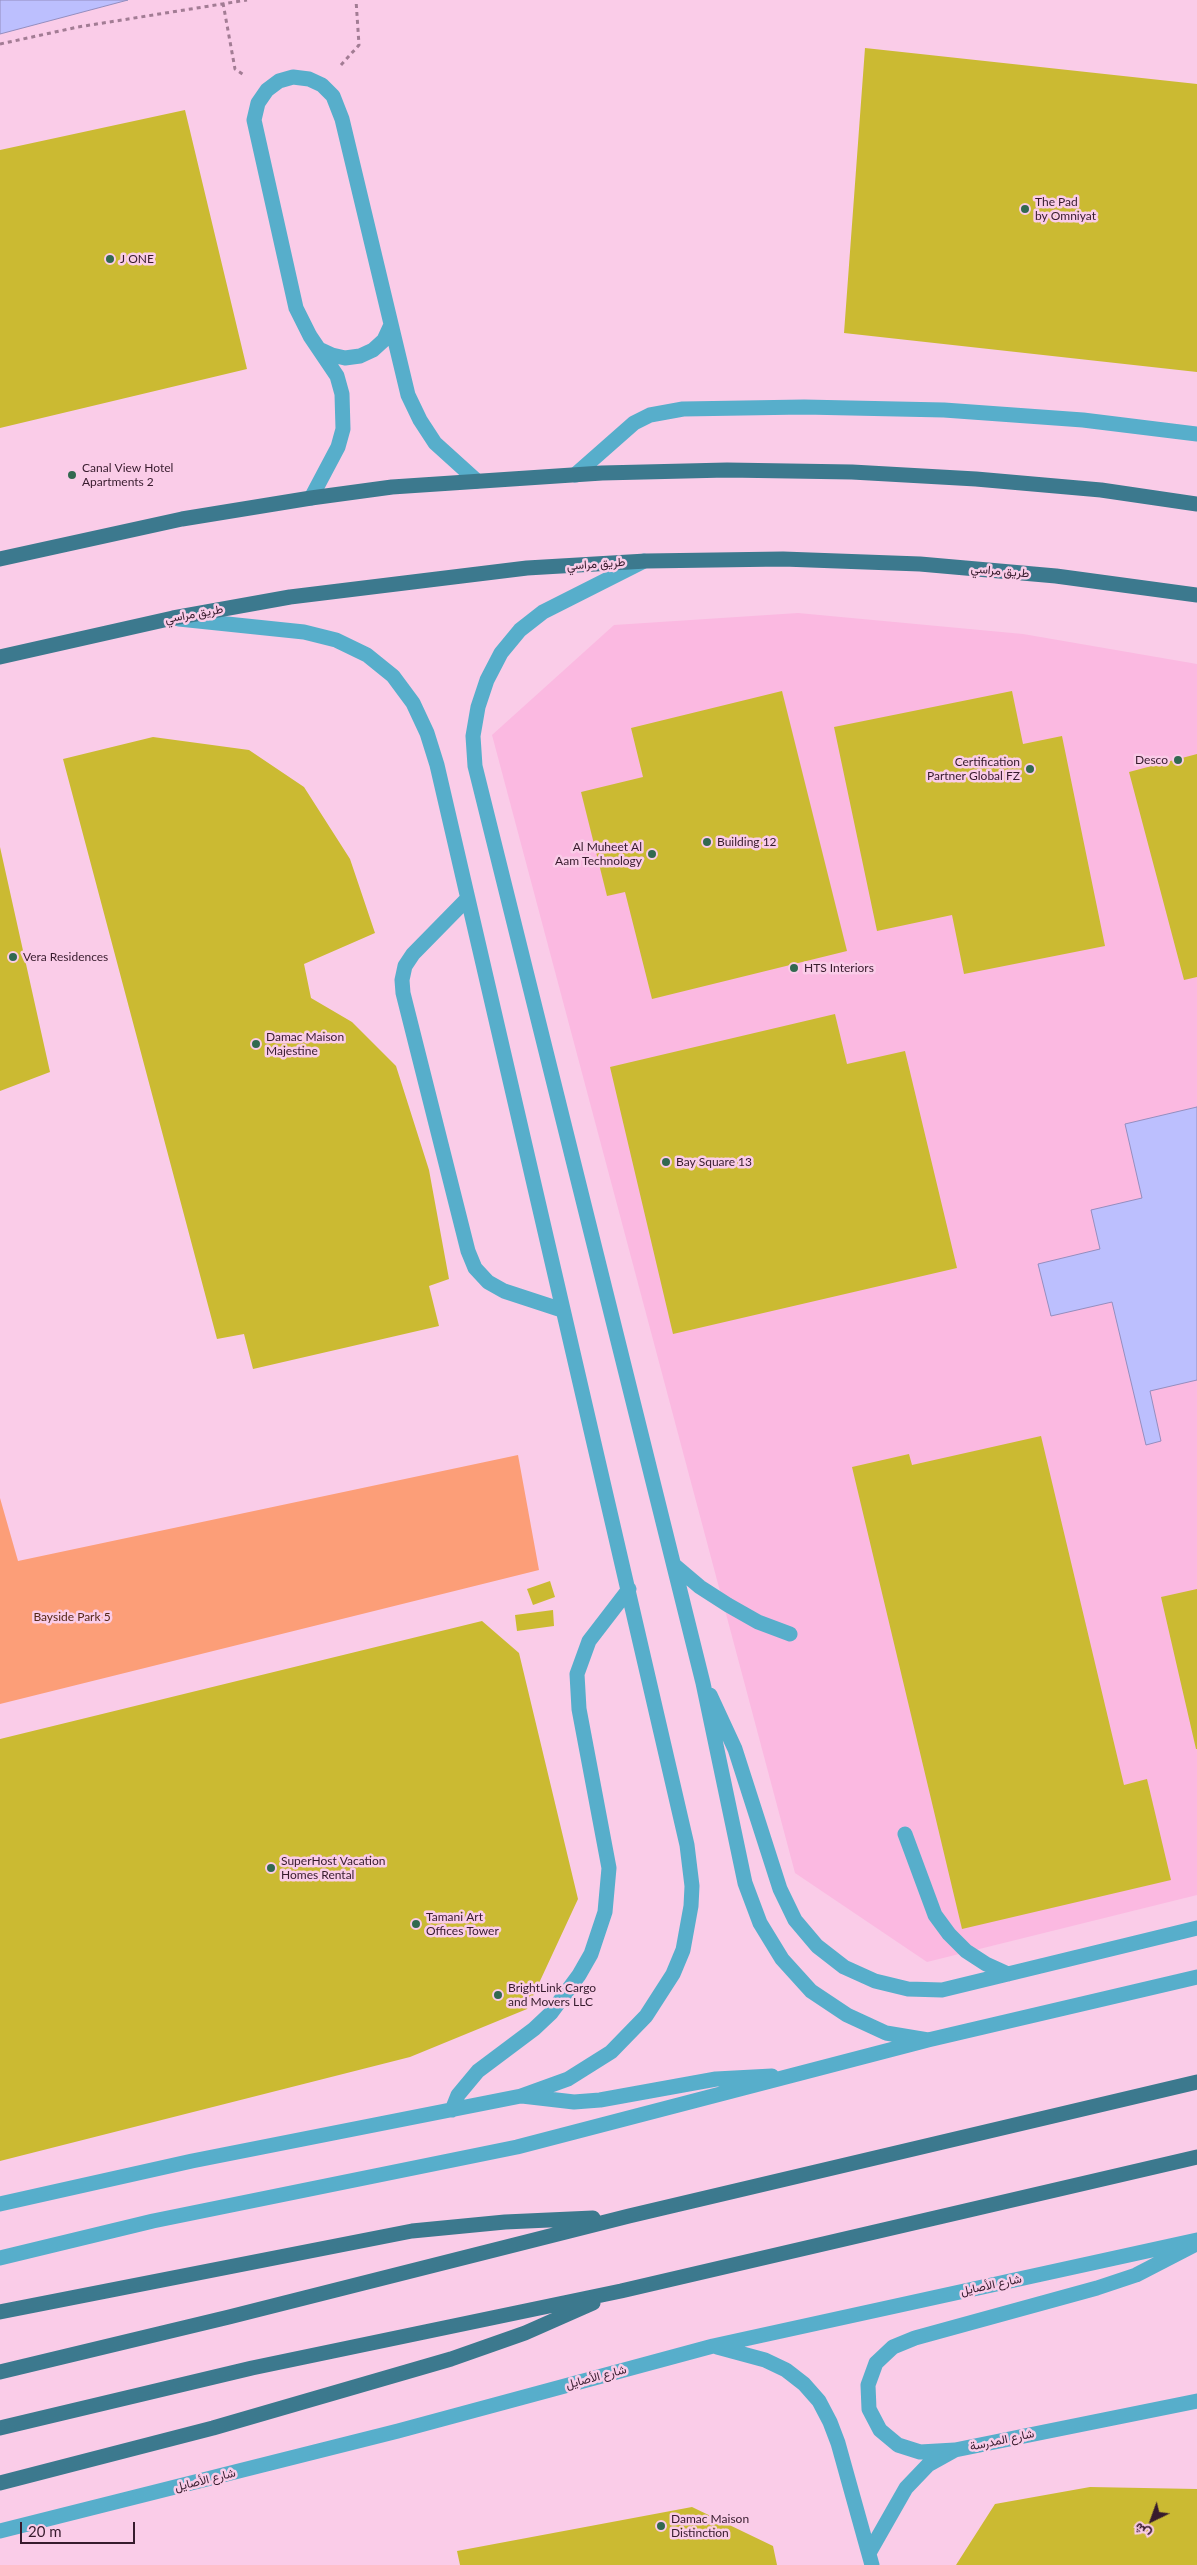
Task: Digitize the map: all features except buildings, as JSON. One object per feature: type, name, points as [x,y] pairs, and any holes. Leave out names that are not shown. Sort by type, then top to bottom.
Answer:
[{"type":"main road","points":[[0,559],[182,519],[311,498],[392,487],[575,475],[727,470],[852,472],[976,479],[1101,490],[1197,504]]},
{"type":"main road","name":"طريق مراسي","points":[[0,657],[173,618],[290,597],[408,581],[527,568],[646,561],[783,559],[920,564],[1056,576],[1197,595]]},
{"type":"main road","points":[[0,2372],[229,2317],[629,2216],[1197,2082]]},
{"type":"main road","points":[[0,2428],[252,2368],[621,2290],[1197,2156]]},
{"type":"main road","points":[[0,2312],[412,2231],[505,2222],[629,2216]]},
{"type":"main road","points":[[0,2483],[213,2428],[450,2360],[525,2333],[621,2290]]},
{"type":"street","points":[[311,498],[338,447],[344,412],[342,394],[337,376],[318,348],[296,308],[254,120],[258,103],[267,90],[279,81],[294,77],[308,79],[322,85],[333,96],[342,119],[390,327],[408,395],[420,420],[435,443],[477,481]]},
{"type":"street","points":[[318,348],[332,355],[345,358],[360,356],[373,350],[384,340],[390,327]]},
{"type":"street","points":[[575,475],[634,423],[650,415],[683,409],[804,407],[944,410],[1083,420],[1197,434]]},
{"type":"street","points":[[646,561],[569,597],[543,612],[520,630],[501,654],[487,680],[478,707],[474,736],[475,766],[703,1683],[745,1883],[760,1923],[782,1959],[811,1991],[847,2015],[886,2032],[928,2040]]},
{"type":"street","points":[[0,2204],[192,2161],[521,2096],[568,2079],[611,2052],[630,2035],[646,2016],[673,1974],[689,1925],[692,1886],[687,1846],[629,1589],[467,899],[438,765],[427,733],[413,702],[393,676],[367,655],[336,640],[304,632],[173,618]]},
{"type":"street","points":[[467,899],[413,954],[405,966],[402,980],[403,994],[468,1252],[475,1268],[488,1282],[504,1291],[562,1310]]},
{"type":"street","points":[[674,1565],[700,1587],[728,1606],[758,1622],[790,1634]]},
{"type":"street","points":[[452,2110],[458,2095],[478,2071],[534,2029],[551,2013],[579,1975],[591,1954],[605,1912],[609,1868],[579,1709],[577,1674],[589,1641],[629,1589]]},
{"type":"street","points":[[703,1683],[726,1725],[735,1748],[780,1890],[795,1920],[818,1946],[852,1970],[875,1981],[908,1989],[942,1990],[1197,1928]]},
{"type":"street","points":[[905,1834],[935,1915],[949,1934],[966,1950],[986,1964],[1008,1974]]},
{"type":"street","points":[[0,2258],[153,2221],[517,2147],[928,2040],[1197,1977]]},
{"type":"street","points":[[521,2096],[574,2102],[600,2100],[716,2079],[766,2075],[791,2077]]},
{"type":"street","points":[[955,2450],[920,2452],[898,2445],[880,2430],[869,2408],[868,2385],[876,2363],[893,2347],[915,2338],[1098,2288],[1136,2275],[1197,2242]]},
{"type":"street","name":"شارع الأصايل","points":[[0,2532],[388,2433],[713,2346],[1197,2242]]},
{"type":"street","points":[[713,2346],[765,2360],[786,2370],[804,2384],[818,2402],[830,2422],[838,2443],[871,2559]]},
{"type":"street","name":"شارع المدرسة","points":[[871,2559],[906,2488],[928,2466],[955,2450],[1197,2401]]},
{"type":"path","points":[[0,44],[78,27],[247,0]]},
{"type":"path","points":[[322,85],[359,45],[356,0]]},
{"type":"path","points":[[223,3],[235,68],[267,90]]},
{"type":"shaded area","points":[[798,613],[1023,634],[1197,664],[1197,1895],[927,1962],[795,1873],[492,735],[614,625]]},
{"type":"green space","name":"Bayside Park 5","points":[[518,1455],[539,1570],[0,1704],[0,1498],[18,1561]]},
{"type":"water","points":[[0,0],[128,0],[0,34]]},
{"type":"water","points":[[1197,1107],[1197,1380],[1150,1391],[1161,1441],[1146,1445],[1112,1302],[1051,1316],[1038,1264],[1100,1249],[1091,1210],[1142,1198],[1125,1124]]},
{"type":"place","name":"The Pad by Omniyat","points":[[1025,209]]},
{"type":"place","name":"J ONE","points":[[110,259]]},
{"type":"place","name":"Canal View Hotel Apartments 2","points":[[72,475]]},
{"type":"place","name":"Desco","points":[[1178,760]]},
{"type":"place","name":"Certification Partner Global FZ","points":[[1030,769]]},
{"type":"place","name":"Building 12","points":[[707,842]]},
{"type":"place","name":"Al Muheet Al Aam Technology","points":[[652,854]]},
{"type":"place","name":"Vera Residences","points":[[13,957]]},
{"type":"place","name":"HTS Interiors","points":[[794,968]]},
{"type":"place","name":"Damac Maison Majestine","points":[[256,1044]]},
{"type":"place","name":"Bay Square 13","points":[[666,1162]]},
{"type":"place","name":"SuperHost Vacation Homes Rental","points":[[271,1868]]},
{"type":"place","name":"Tamani Art Offices Tower","points":[[416,1924]]},
{"type":"place","name":"BrightLink Cargo and Movers LLC","points":[[498,1995]]},
{"type":"place","name":"Damac Maison Distinction","points":[[661,2526]]}]
